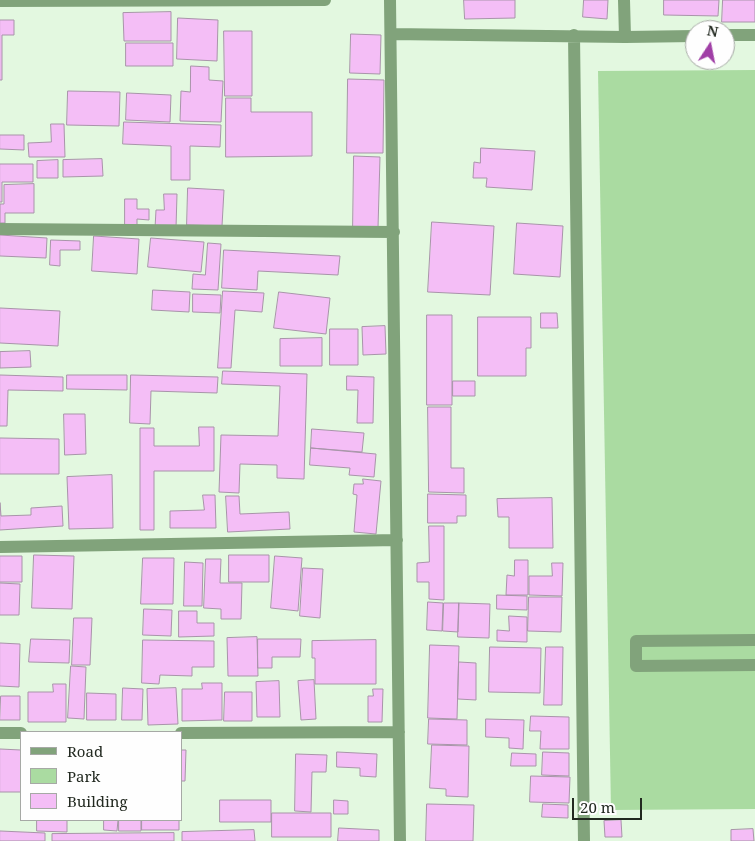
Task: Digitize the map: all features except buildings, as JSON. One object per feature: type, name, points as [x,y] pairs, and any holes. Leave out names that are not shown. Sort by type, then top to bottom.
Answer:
[{"type":"street","points":[[0,1],[325,0]]},
{"type":"street","points":[[390,0],[400,841]]},
{"type":"street","points":[[624,0],[625,37]]},
{"type":"street","points":[[391,34],[685,36]]},
{"type":"street","points":[[735,35],[755,35]]},
{"type":"street","points":[[574,36],[584,841]]},
{"type":"street","points":[[0,229],[394,232]]},
{"type":"street","points":[[0,548],[397,540]]},
{"type":"street","points":[[755,640],[636,641],[636,666],[755,665]]},
{"type":"street","points":[[182,733],[399,732]]},
{"type":"street","points":[[0,733],[20,733]]},
{"type":"green space","points":[[755,70],[755,809],[611,810],[598,71]]}]
